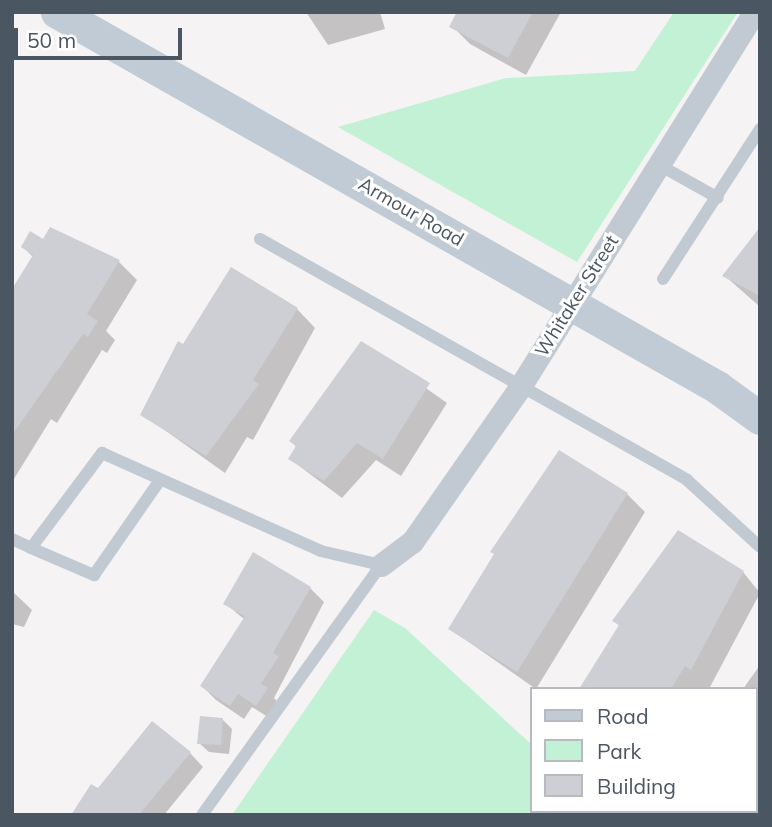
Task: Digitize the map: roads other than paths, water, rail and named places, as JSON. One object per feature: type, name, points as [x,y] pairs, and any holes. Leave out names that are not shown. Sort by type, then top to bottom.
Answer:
[{"type":"main road","name":"Armour Road","points":[[57,12],[570,302],[760,418]]},
{"type":"street","name":"Whitaker Street","points":[[381,565],[412,542],[518,390],[570,302],[661,166],[755,17]]},
{"type":"lane","points":[[663,279],[718,198],[760,129]]},
{"type":"lane","points":[[661,166],[718,198]]},
{"type":"lane","points":[[260,239],[518,390],[687,481],[760,547]]},
{"type":"lane","points":[[31,548],[102,453],[321,551],[381,565],[202,815]]},
{"type":"lane","points":[[12,538],[94,575],[160,480]]}]
